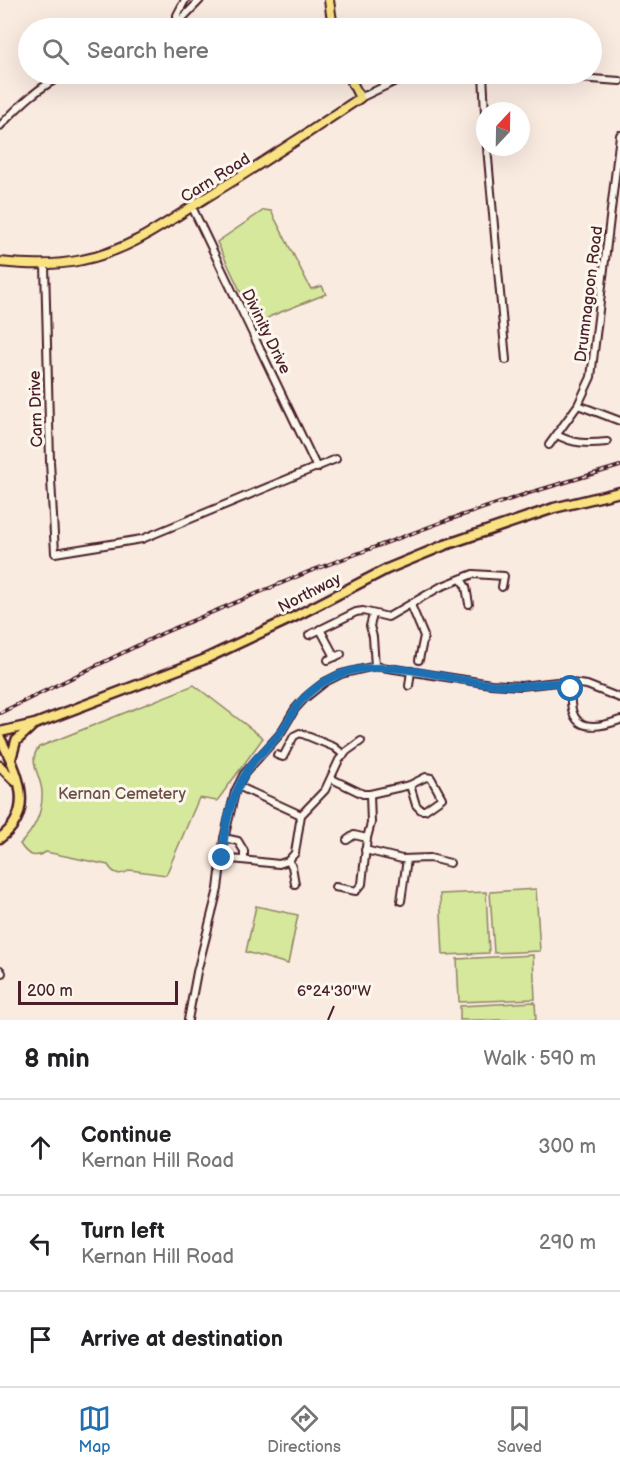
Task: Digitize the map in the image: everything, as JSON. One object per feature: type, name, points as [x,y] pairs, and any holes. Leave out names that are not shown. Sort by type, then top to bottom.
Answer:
[{"type":"highway","name":"Northway","points":[[0,732],[34,724],[203,660],[387,569],[446,545],[554,508],[620,492]]},
{"type":"highway","points":[[11,761],[16,741],[34,724]]},
{"type":"highway","name":"Northway","points":[[0,738],[7,737],[16,729]]},
{"type":"highway","points":[[0,738],[11,761],[22,795],[15,825],[0,838]]},
{"type":"highway","points":[[0,766],[20,786]]},
{"type":"main road","points":[[329,0],[332,18]]},
{"type":"main road","points":[[353,84],[360,98]]},
{"type":"main road","name":"Carn Road","points":[[0,262],[45,265],[82,261],[135,242],[298,141],[360,98]]},
{"type":"street","points":[[176,18],[185,0]]},
{"type":"street","points":[[183,18],[200,0]]},
{"type":"street","points":[[602,80],[620,81]]},
{"type":"street","points":[[0,126],[33,94],[47,84]]},
{"type":"street","name":"Carn Road","points":[[360,98],[389,84]]},
{"type":"street","points":[[484,84],[484,102]]},
{"type":"street","name":"Drumnagoon Road","points":[[549,445],[579,405],[588,385],[593,365],[620,135]]},
{"type":"street","points":[[488,156],[506,360]]},
{"type":"street","name":"Divinity Drive","points":[[192,207],[316,468]]},
{"type":"street","name":"Carn Drive","points":[[45,265],[50,461],[56,553],[142,539],[316,468]]},
{"type":"street","points":[[579,405],[620,421]]},
{"type":"street","points":[[557,435],[573,442],[588,444],[607,442]]},
{"type":"street","points":[[316,468],[336,459]]},
{"type":"street","points":[[309,635],[356,612],[363,611],[388,617],[440,587],[473,574],[504,576],[502,588]]},
{"type":"street","points":[[461,579],[469,604]]},
{"type":"street","points":[[460,596],[468,595]]},
{"type":"street","points":[[411,605],[424,636],[419,660]]},
{"type":"street","points":[[373,615],[370,626],[375,666]]},
{"type":"street","points":[[321,629],[338,655],[328,660]]},
{"type":"street","points":[[421,652],[430,654]]},
{"type":"street","points":[[188,1020],[196,972],[218,889],[230,804],[250,767],[280,734],[295,709],[304,698],[325,682],[341,674],[375,666],[501,685],[572,683],[587,685],[620,697]]},
{"type":"street","points":[[409,686],[411,671]]},
{"type":"street","points":[[572,683],[572,714],[578,723],[594,727],[620,720]]},
{"type":"street","points":[[277,754],[283,757],[294,736],[300,733],[334,747],[344,755]]},
{"type":"street","points":[[222,858],[279,864],[288,861],[295,853],[301,815],[325,790],[339,760],[361,741]]},
{"type":"street","points":[[332,779],[363,794],[370,794],[410,784],[426,777],[431,778],[442,798],[425,810],[421,810],[416,805],[410,784]]},
{"type":"street","points":[[238,786],[301,815]]},
{"type":"street","points":[[335,887],[358,890],[364,873],[365,850],[371,823],[370,794]]},
{"type":"street","points":[[347,841],[354,835],[367,838]]},
{"type":"street","points":[[224,838],[234,838],[238,841],[244,851],[244,860]]},
{"type":"street","points":[[365,850],[407,859],[430,858],[450,863]]},
{"type":"street","points":[[403,897],[407,859]]},
{"type":"street","points":[[288,861],[292,866],[294,884]]},
{"type":"street","points":[[285,876],[293,876]]},
{"type":"green space","points":[[264,210],[271,211],[311,289],[322,286],[326,294],[271,316],[259,324],[255,322],[217,242]]},
{"type":"green space","name":"Kernan Cemetery","points":[[194,685],[263,738],[217,801],[199,798],[166,875],[130,870],[118,874],[108,865],[46,852],[31,855],[25,851],[20,844],[37,820],[41,807],[42,792],[34,763],[39,747]]},
{"type":"green space","points":[[536,889],[540,951],[494,953],[490,892]]},
{"type":"green space","points":[[486,892],[489,953],[443,955],[440,894]]},
{"type":"green space","points":[[256,906],[298,915],[288,964],[246,952]]},
{"type":"green space","points":[[533,955],[535,999],[459,1002],[457,959]]},
{"type":"green space","points":[[535,1002],[536,1020],[460,1020],[460,1006]]},
{"type":"railway","points":[[0,713],[163,633],[308,572],[445,521],[620,466]]},
{"type":"route","points":[[222,858],[230,804],[244,774],[280,734],[304,698],[325,682],[341,674],[375,666],[391,667],[491,684],[521,686],[548,682],[572,683],[571,689]]}]
